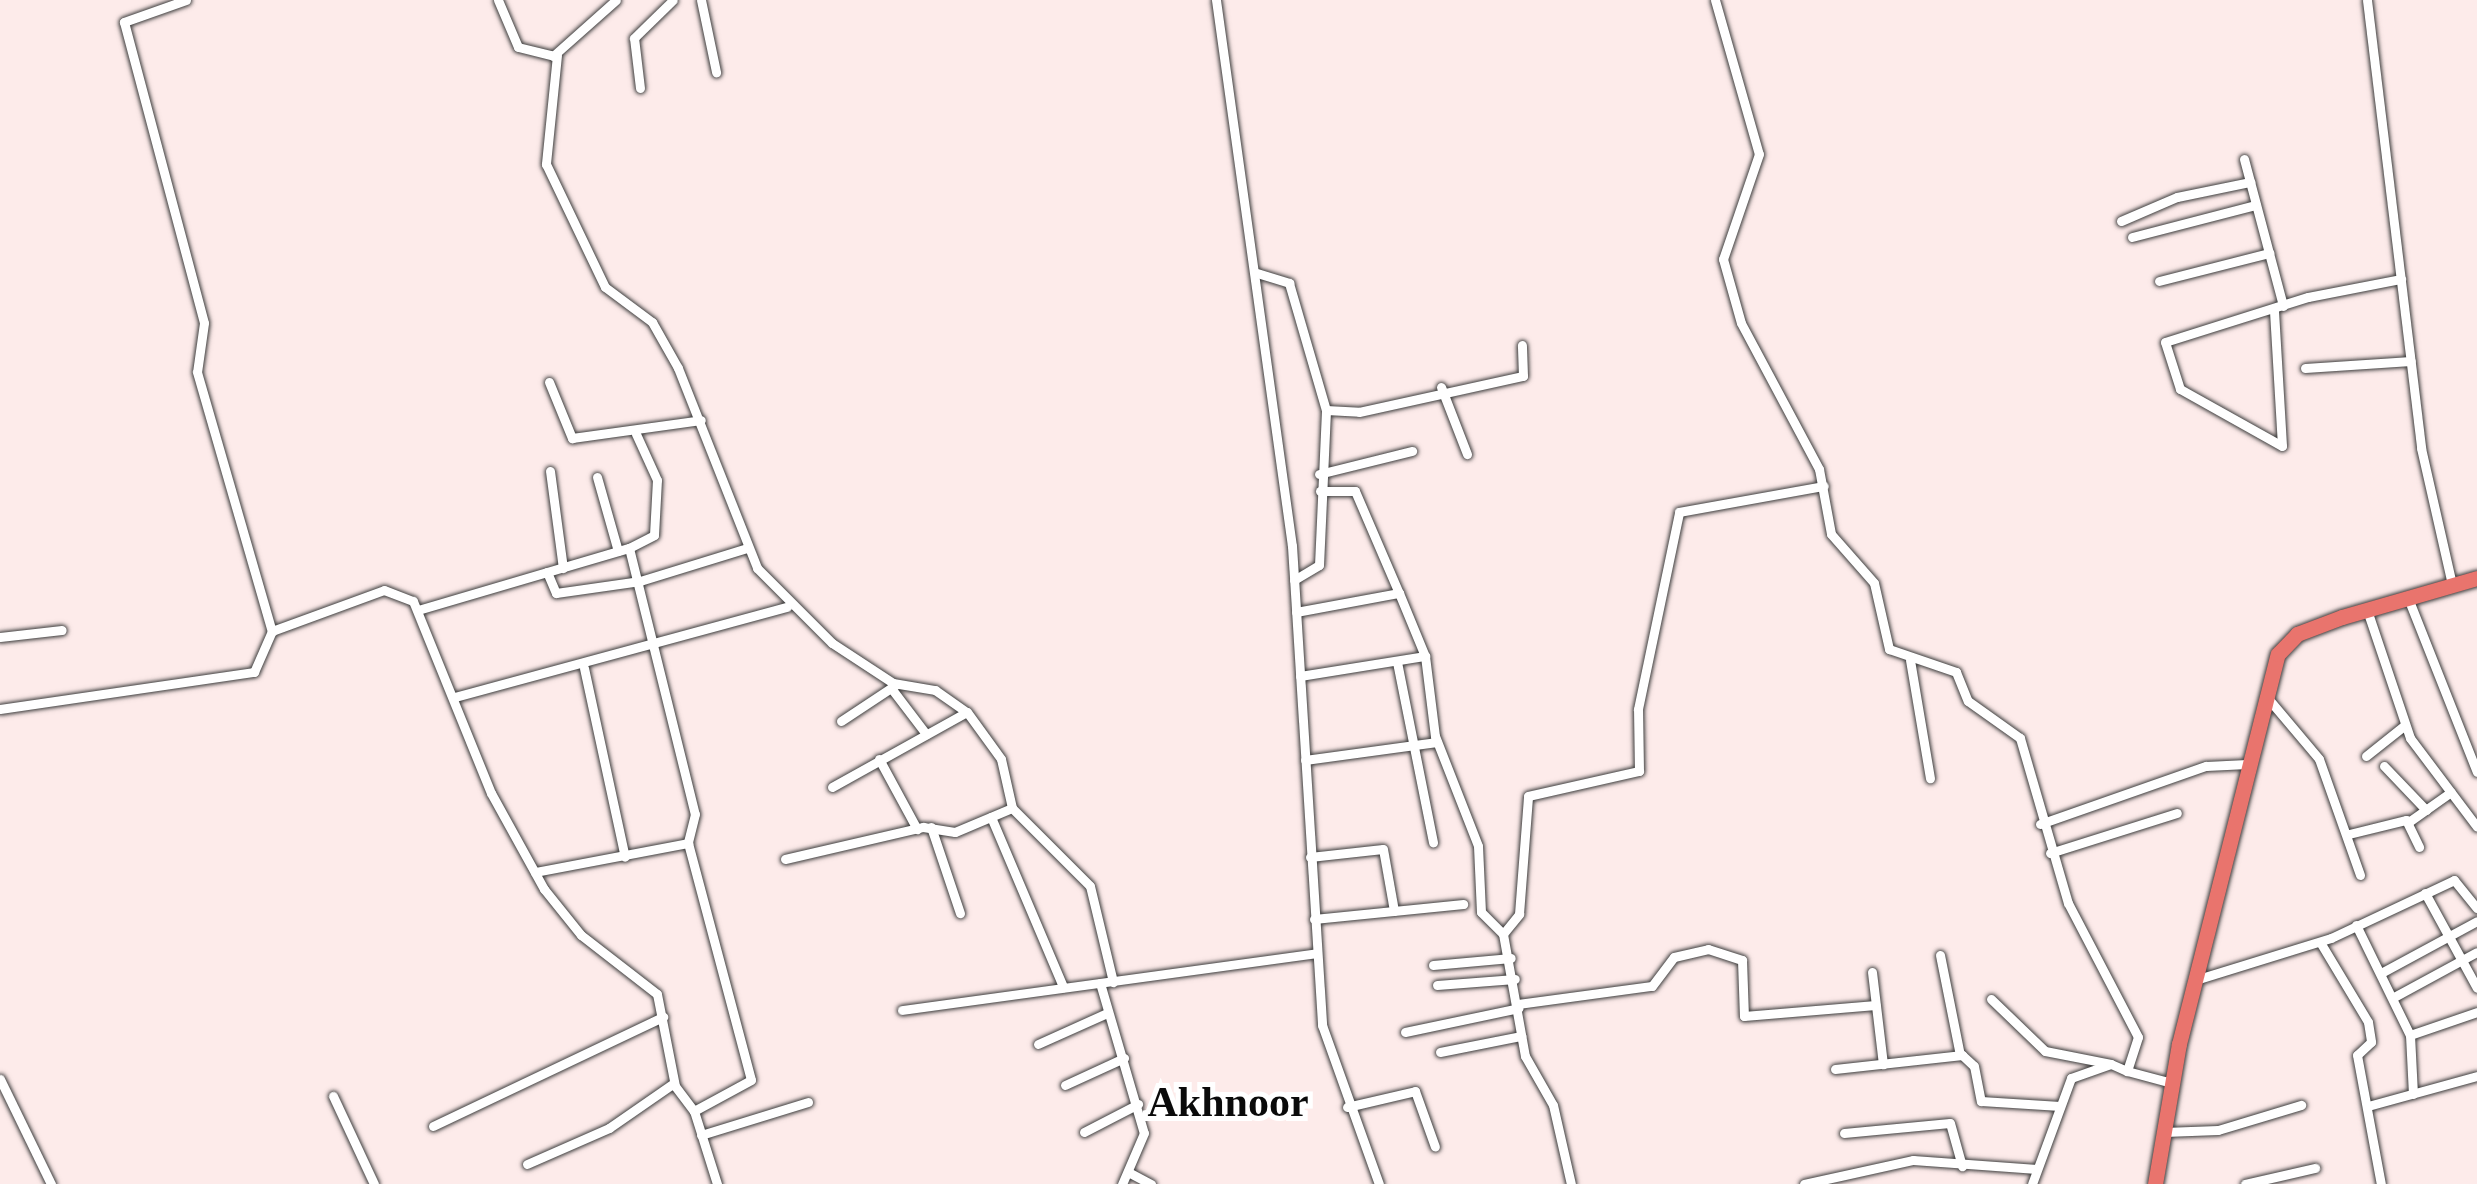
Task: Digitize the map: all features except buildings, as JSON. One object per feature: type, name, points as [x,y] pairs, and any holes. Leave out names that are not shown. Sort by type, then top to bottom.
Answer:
[{"type":"main road","points":[[2155,1184],[2194,980],[2264,694],[2278,654],[2296,634],[2477,578]]},
{"type":"street","points":[[0,710],[254,672],[272,631],[197,372],[204,323],[124,22],[186,0]]},
{"type":"street","points":[[498,0],[514,42],[546,54]]},
{"type":"street","points":[[546,54],[616,0]]},
{"type":"street","points":[[640,88],[634,38],[673,0]]},
{"type":"street","points":[[701,0],[716,72]]},
{"type":"street","points":[[1216,0],[1257,273],[1294,580],[1322,1025],[1376,1183]]},
{"type":"street","points":[[1715,0],[1759,154],[1732,221],[1724,277],[1824,486],[1831,534],[1874,584],[1889,650],[1956,672],[1968,701],[2010,724],[2050,853],[2138,1036],[2126,1071]]},
{"type":"street","points":[[2366,0],[2411,361],[2452,585]]},
{"type":"street","points":[[546,54],[546,164],[604,286],[655,326],[701,420],[746,548],[786,608],[894,686],[926,734]]},
{"type":"street","points":[[2244,159],[2269,252],[2279,308],[2282,446],[2180,389],[2162,351],[2174,336],[2279,308],[2401,279]]},
{"type":"street","points":[[2122,221],[2250,182]]},
{"type":"street","points":[[2132,237],[2256,205]]},
{"type":"street","points":[[2159,282],[2269,252]]},
{"type":"street","points":[[1257,273],[1289,284],[1326,410],[1320,474],[1319,564],[1294,580]]},
{"type":"street","points":[[1326,410],[1359,412],[1440,387],[1526,374],[1522,345]]},
{"type":"street","points":[[2305,368],[2411,361]]},
{"type":"street","points":[[550,382],[568,437],[636,434],[701,420]]},
{"type":"street","points":[[1440,387],[1467,454]]},
{"type":"street","points":[[418,610],[630,548],[654,534],[656,480],[636,434]]},
{"type":"street","points":[[1320,474],[1412,451]]},
{"type":"street","points":[[550,471],[563,568]]},
{"type":"street","points":[[598,478],[618,551]]},
{"type":"street","points":[[1503,934],[1519,914],[1528,796],[1639,771],[1638,710],[1679,512],[1824,486]]},
{"type":"street","points":[[1320,491],[1355,492],[1426,656],[1437,742],[1478,846],[1482,916],[1503,934],[1516,978],[1522,1036],[1553,1105],[1570,1184]]},
{"type":"street","points":[[630,548],[658,648],[695,814],[688,842],[752,1080],[694,1111]]},
{"type":"street","points":[[547,572],[556,593],[640,581],[746,548]]},
{"type":"street","points":[[272,631],[384,590],[407,594],[418,610],[491,794],[535,872],[572,926],[653,989],[663,1017],[674,1084],[694,1111],[717,1184]]},
{"type":"street","points":[[1296,612],[1399,593]]},
{"type":"street","points":[[2408,598],[2477,772]]},
{"type":"street","points":[[454,697],[584,668],[786,608]]},
{"type":"street","points":[[2367,609],[2405,725],[2477,828]]},
{"type":"street","points":[[0,638],[62,630]]},
{"type":"street","points":[[1300,676],[1426,656]]},
{"type":"street","points":[[1910,660],[1930,778]]},
{"type":"street","points":[[1397,662],[1433,842]]},
{"type":"street","points":[[584,668],[625,857]]},
{"type":"street","points":[[840,721],[894,686],[935,690],[967,712],[1001,759],[1012,808],[1090,886],[1117,982]]},
{"type":"street","points":[[2264,694],[2319,759],[2360,875]]},
{"type":"street","points":[[832,788],[967,712]]},
{"type":"street","points":[[2366,756],[2405,725]]},
{"type":"street","points":[[1305,760],[1437,742]]},
{"type":"street","points":[[880,760],[917,828]]},
{"type":"street","points":[[2040,824],[2206,766],[2247,764]]},
{"type":"street","points":[[2384,766],[2426,810]]},
{"type":"street","points":[[2348,834],[2410,821],[2451,792]]},
{"type":"street","points":[[785,859],[917,828],[955,832],[1012,808]]},
{"type":"street","points":[[2050,853],[2176,813]]},
{"type":"street","points":[[991,817],[1063,987]]},
{"type":"street","points":[[2410,821],[2420,847]]},
{"type":"street","points":[[931,827],[960,913]]},
{"type":"street","points":[[535,872],[688,842]]},
{"type":"street","points":[[1310,857],[1383,848],[1394,911]]},
{"type":"street","points":[[2194,980],[2320,942],[2458,880],[2477,908]]},
{"type":"street","points":[[2425,893],[2477,988]]},
{"type":"street","points":[[1314,919],[1464,904]]},
{"type":"street","points":[[2381,972],[2477,921]]},
{"type":"street","points":[[2356,926],[2410,1035],[2413,1094]]},
{"type":"street","points":[[2320,942],[2368,1022],[2370,1042],[2356,1055],[2381,1184]]},
{"type":"street","points":[[1406,1032],[1519,1006],[1652,986],[1674,956],[1708,949],[1742,960],[1744,1016],[1876,1005]]},
{"type":"street","points":[[2394,997],[2477,952]]},
{"type":"street","points":[[902,1010],[1316,953]]},
{"type":"street","points":[[1940,955],[1960,1055],[1974,1066],[1981,1101],[2060,1106]]},
{"type":"street","points":[[1433,965],[1510,958]]},
{"type":"street","points":[[1872,972],[1883,1064]]},
{"type":"street","points":[[1437,985],[1516,978]]},
{"type":"street","points":[[1100,983],[1138,1104],[1143,1141],[1139,1178],[1122,1184]]},
{"type":"street","points":[[1991,999],[2045,1051],[2111,1064],[2172,1084]]},
{"type":"street","points":[[2410,1035],[2477,1012]]},
{"type":"street","points":[[1038,1044],[1107,1013]]},
{"type":"street","points":[[433,1126],[663,1017]]},
{"type":"street","points":[[1440,1052],[1522,1036]]},
{"type":"street","points":[[1835,1068],[1960,1055]]},
{"type":"street","points":[[1064,1085],[1124,1058]]},
{"type":"street","points":[[2032,1184],[2071,1078],[2111,1064]]},
{"type":"street","points":[[2368,1106],[2477,1076]]},
{"type":"street","points":[[0,1079],[50,1184]]},
{"type":"street","points":[[527,1164],[609,1128],[674,1084]]},
{"type":"street","points":[[1347,1107],[1416,1091],[1435,1147]]},
{"type":"street","points":[[333,1096],[374,1184]]},
{"type":"street","points":[[702,1136],[808,1102]]},
{"type":"street","points":[[1084,1132],[1138,1104]]},
{"type":"street","points":[[2164,1132],[2218,1130],[2300,1105]]},
{"type":"street","points":[[1844,1133],[1950,1123],[1962,1166]]},
{"type":"street","points":[[1804,1184],[1913,1160],[2037,1169]]},
{"type":"street","points":[[2244,1184],[2315,1168]]},
{"type":"district","name":"Akhnoor","points":[[1228,1102]]}]
